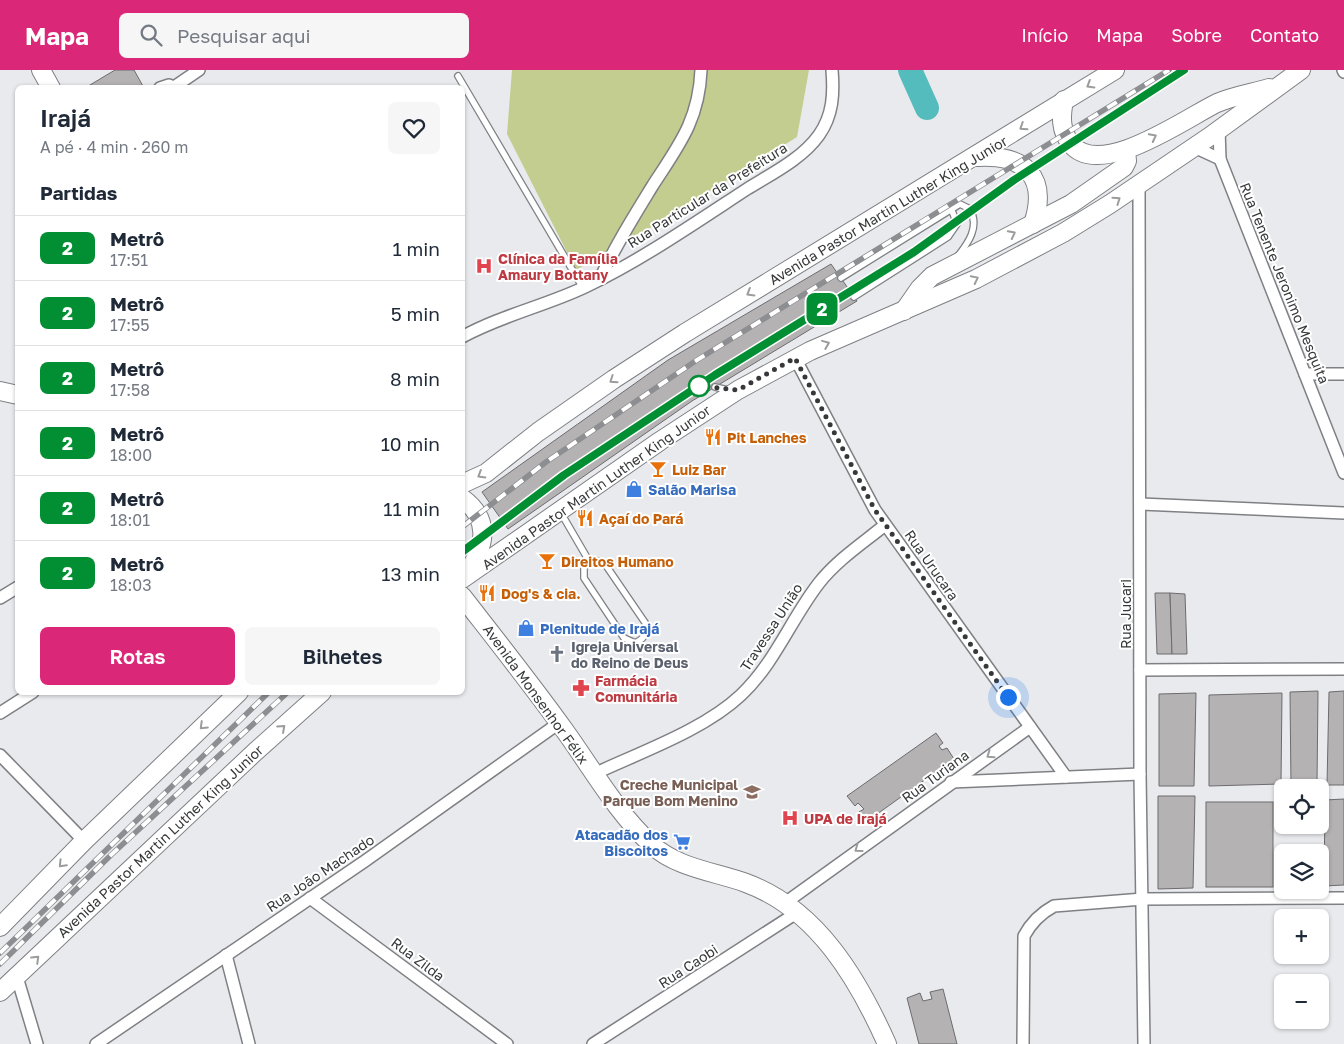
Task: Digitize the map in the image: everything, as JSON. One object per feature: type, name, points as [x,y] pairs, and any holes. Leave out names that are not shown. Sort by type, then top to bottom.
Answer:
[{"type":"main road","points":[[41,70],[49,85]]},
{"type":"main road","name":"Avenida Pastor Martin Luther King Junior","points":[[465,483],[486,473],[538,432],[606,384],[685,333],[975,158],[1064,100],[1115,70]]},
{"type":"main road","name":"Avenida Pastor Martin Luther King Junior","points":[[465,578],[667,436],[738,390],[795,358],[976,279],[1063,233],[1194,147],[1301,70]]},
{"type":"main road","points":[[1064,100],[1061,120],[1067,139],[1073,147],[1081,152],[1092,155],[1126,151],[1218,103],[1281,84]]},
{"type":"main road","points":[[904,312],[926,281],[950,266],[1071,204],[1111,177],[1124,167],[1127,161],[1126,151]]},
{"type":"main road","points":[[975,158],[1005,157],[1014,160],[1032,177],[1038,189],[1039,199],[1033,224]]},
{"type":"main road","points":[[0,391],[15,394]]},
{"type":"main road","points":[[465,500],[473,506],[482,530],[483,540],[477,559],[465,576]]},
{"type":"main road","name":"Avenida Monsenhor Félix","points":[[465,600],[559,723],[636,830],[668,857],[747,884],[791,907],[825,939],[842,963],[875,1019],[887,1044]]},
{"type":"main road","points":[[0,927],[84,841],[235,695]]},
{"type":"main road","name":"Avenida Pastor Martin Luther King Junior","points":[[0,992],[255,752],[319,695]]},
{"type":"street","points":[[178,85],[198,70]]},
{"type":"street","name":"Rua Particular da Prefeitura","points":[[600,279],[630,223],[690,128],[698,105],[701,70]]},
{"type":"street","name":"Rua Particular da Prefeitura","points":[[465,335],[495,320],[582,288],[600,279],[716,209],[806,148],[818,136],[828,120],[833,89],[832,70]]},
{"type":"street","name":"Rua Tenente Jeronimo Mesquita","points":[[1219,129],[1220,159],[1344,473]]},
{"type":"street","points":[[1194,147],[1220,159]]},
{"type":"street","name":"Rua Jucari","points":[[1138,184],[1141,504],[1140,774],[1144,1044]]},
{"type":"street","name":"Rua Urucara","points":[[795,358],[856,477],[885,525],[1066,776]]},
{"type":"street","points":[[1304,374],[1344,374]]},
{"type":"street","points":[[1141,504],[1344,513]]},
{"type":"street","name":"Travessa União","points":[[594,774],[700,724],[729,706],[766,666],[826,574],[885,525]]},
{"type":"street","points":[[0,598],[15,589]]},
{"type":"street","points":[[1140,670],[1344,668]]},
{"type":"street","points":[[0,713],[27,695]]},
{"type":"street","name":"Rua João Machado","points":[[96,1044],[310,898],[559,723]]},
{"type":"street","name":"Rua Turiana","points":[[791,907],[951,782],[1030,726]]},
{"type":"street","points":[[0,755],[84,841]]},
{"type":"street","points":[[951,782],[1140,774]]},
{"type":"street","name":"Rua Zilda","points":[[310,898],[508,1044]]},
{"type":"street","points":[[1023,1044],[1022,949],[1024,936],[1029,926],[1044,910],[1054,906],[1143,899],[1344,898]]},
{"type":"street","name":"Rua Caobi","points":[[594,1044],[791,907]]},
{"type":"street","points":[[226,955],[248,1044]]},
{"type":"street","points":[[17,978],[37,1044]]},
{"type":"lane","points":[[458,76],[463,85]]},
{"type":"lane","points":[[465,88],[582,288]]},
{"type":"lane","points":[[841,278],[960,204],[967,206],[972,213],[974,223],[965,247],[950,266]]},
{"type":"lane","points":[[854,297],[948,237],[957,224],[951,208]]},
{"type":"lane","points":[[715,387],[738,390]]},
{"type":"lane","points":[[560,510],[589,562]]},
{"type":"lane","points":[[595,560],[605,564],[646,624],[645,636],[641,640],[635,643],[624,638],[584,578],[584,567],[589,562],[595,560]]},
{"type":"green space","points":[[512,70],[809,70],[797,137],[650,228],[576,270],[507,134]]},
{"type":"building","points":[[115,70],[134,70],[142,85],[90,85]]},
{"type":"building","points":[[831,264],[857,301],[692,401],[508,529],[482,492],[668,360]]},
{"type":"building","points":[[1155,593],[1170,593],[1172,654],[1157,654]]},
{"type":"building","points":[[1170,593],[1185,594],[1187,654],[1172,654]]},
{"type":"building","points":[[1318,691],[1317,779],[1291,779],[1290,692]]},
{"type":"building","points":[[1344,691],[1344,785],[1329,785],[1329,779],[1327,779],[1329,692]]},
{"type":"building","points":[[1196,693],[1194,786],[1159,786],[1159,694]]},
{"type":"building","points":[[1282,693],[1281,779],[1274,779],[1274,784],[1209,786],[1209,695]]},
{"type":"building","points":[[936,733],[943,743],[939,746],[942,750],[947,748],[954,759],[866,822],[859,812],[864,809],[858,803],[855,806],[847,796]]},
{"type":"building","points":[[1158,796],[1195,796],[1193,888],[1158,889]]},
{"type":"building","points":[[1344,799],[1344,885],[1329,886],[1329,844],[1324,844],[1325,834],[1329,834],[1329,800]]},
{"type":"building","points":[[1206,802],[1273,802],[1273,887],[1206,887]]},
{"type":"building","points":[[943,989],[957,1044],[919,1044],[907,998],[920,993],[923,1001],[932,999],[930,992]]},
{"type":"waterway","points":[[910,70],[927,108]]},
{"type":"railway","points":[[465,525],[546,462],[697,360],[1169,70]]},
{"type":"railway","points":[[465,550],[564,475],[715,375],[914,251],[1015,180],[1184,70]]},
{"type":"railway","points":[[0,953],[266,695]]},
{"type":"railway","points":[[0,964],[111,855],[285,695]]},
{"type":"metro line","name":"2","points":[[465,550],[564,475],[715,375],[914,252],[1014,180],[1184,70]]},
{"type":"place","name":"Clínica da Família Amaury Bottany","points":[[484,266]]},
{"type":"place","name":"Pit Lanches","points":[[713,437]]},
{"type":"place","name":"Luiz Bar","points":[[658,469]]},
{"type":"place","name":"Salão Marisa","points":[[634,489]]},
{"type":"place","name":"Açaí do Pará","points":[[585,518]]},
{"type":"place","name":"Direitos Humano","points":[[547,561]]},
{"type":"place","name":"Dog's & cia.","points":[[487,593]]},
{"type":"place","name":"Plenitude de Irajá","points":[[526,628]]},
{"type":"place","name":"Igreja Universal do Reino de Deus","points":[[557,654]]},
{"type":"place","name":"Farmácia Comunitária","points":[[581,688]]},
{"type":"place","name":"Creche Municipal Parque Bom Menino","points":[[752,792]]},
{"type":"place","name":"UPA de Irajá","points":[[790,818]]},
{"type":"place","name":"Atacadão dos Biscoitos","points":[[682,842]]},
{"type":"route","points":[[699,386],[715,387],[723,390],[738,390],[795,358],[875,510],[912,565],[1008,697]]}]
